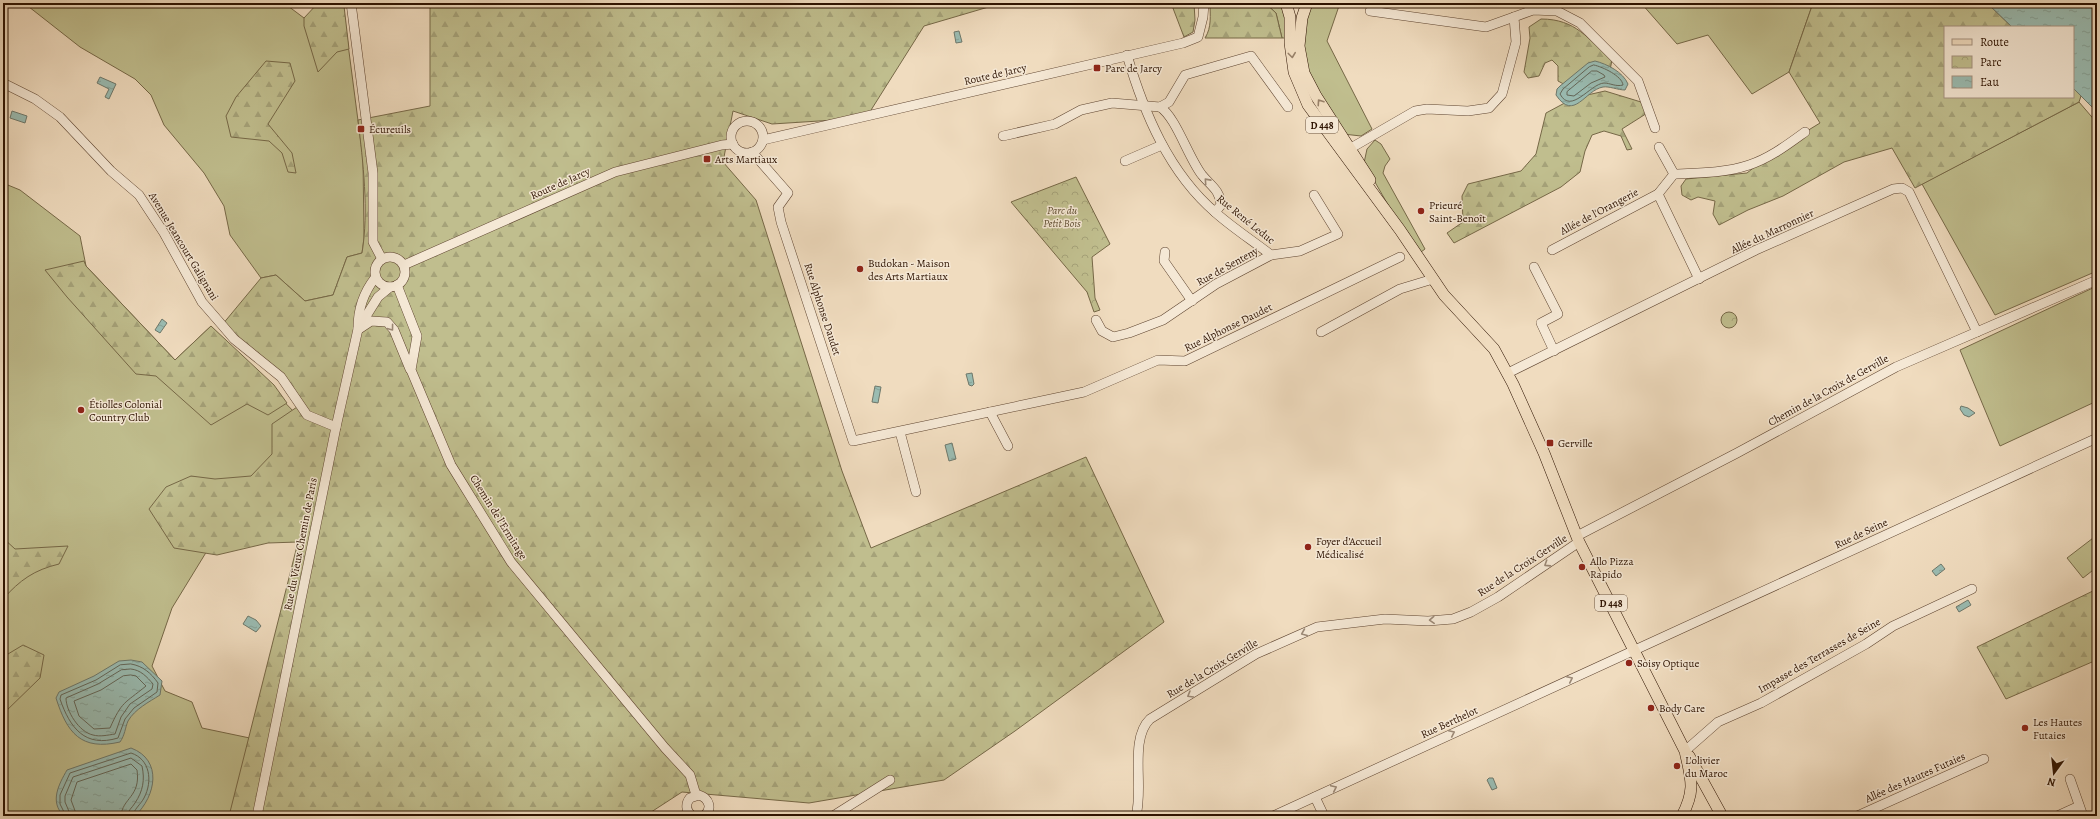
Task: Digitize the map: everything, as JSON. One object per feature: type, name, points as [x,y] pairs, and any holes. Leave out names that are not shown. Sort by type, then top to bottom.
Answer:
[{"type":"main road","name":"D 448","points":[[1286,3],[1290,17],[1290,43],[1294,72],[1308,105],[1400,230],[1444,294],[1494,349],[1508,373],[1544,453],[1578,539],[1635,649],[1685,751]]},
{"type":"main road","name":"D 448","points":[[1307,3],[1302,18],[1299,46],[1304,73],[1316,96],[1351,148],[1400,230]]},
{"type":"main road","points":[[1685,751],[1693,760],[1722,816]]},
{"type":"main road","points":[[1682,816],[1692,793],[1691,776],[1685,751]]},
{"type":"main road","points":[[1692,793],[1707,788]]},
{"type":"street","points":[[351,3],[373,173],[373,242],[382,259]]},
{"type":"street","name":"Route de Jarcy","points":[[763,140],[1127,55],[1183,44],[1198,37],[1203,17],[1204,3]]},
{"type":"street","points":[[1370,11],[1486,27],[1534,10],[1557,11],[1580,23],[1638,81],[1655,128]]},
{"type":"street","points":[[1351,148],[1415,112],[1427,110],[1468,111],[1489,108],[1502,94],[1516,42],[1514,17]]},
{"type":"street","name":"Rue René Leduc","points":[[1127,55],[1143,105],[1162,145],[1188,185],[1215,212],[1271,255]]},
{"type":"street","points":[[1160,107],[1169,102],[1185,75],[1251,56],[1288,107]]},
{"type":"street","name":"Avenue Jeancourt Galignani","points":[[3,84],[35,99],[60,117],[111,171],[139,195],[164,233],[202,302],[222,326],[234,340],[281,377],[307,415],[336,427]]},
{"type":"street","points":[[1002,136],[1055,124],[1080,110],[1112,103],[1160,107],[1166,111],[1188,154],[1199,171],[1221,196],[1221,205],[1215,212]]},
{"type":"street","points":[[747,121],[758,126],[762,130],[763,140],[757,150],[752,152],[741,152],[733,144],[731,137],[736,125],[747,121]]},
{"type":"street","points":[[1699,279],[1658,194],[1674,174],[1712,173],[1749,165],[1779,151],[1805,132]]},
{"type":"street","name":"Route de Jarcy","points":[[404,265],[615,172],[722,145],[733,144]]},
{"type":"street","points":[[1125,161],[1162,145]]},
{"type":"street","points":[[1659,146],[1674,174]]},
{"type":"street","name":"Rue Alphonse Daudet","points":[[752,152],[788,193],[778,207],[781,222],[853,441],[1084,392],[1158,360],[1185,361],[1400,257]]},
{"type":"street","name":"Allée du Marronnier","points":[[1508,373],[1756,250],[1893,189],[1902,188],[1909,192],[1978,332]]},
{"type":"street","name":"Allée de l'Orangerie","points":[[1552,250],[1658,194]]},
{"type":"street","name":"Rue de Senteny","points":[[1096,320],[1102,331],[1113,337],[1129,333],[1163,320],[1216,284],[1271,255],[1300,251],[1338,234],[1314,195]]},
{"type":"street","points":[[1165,252],[1164,261],[1192,300]]},
{"type":"street","points":[[394,257],[404,265],[405,276],[394,286],[382,285],[376,278],[375,268],[382,259],[394,257]]},
{"type":"street","points":[[1534,267],[1558,314],[1541,323],[1554,351]]},
{"type":"street","points":[[358,329],[358,316],[363,299],[376,278]]},
{"type":"street","points":[[1321,332],[1400,289],[1433,279]]},
{"type":"street","name":"Chemin de la Croix de Gerville","points":[[1578,539],[1896,367],[2097,280]]},
{"type":"street","points":[[394,286],[417,336],[411,370]]},
{"type":"street","name":"Rue du Vieux Chemin de Paris","points":[[257,816],[336,427],[358,329],[378,297],[394,286]]},
{"type":"street","name":"Chemin de l'Ermitage","points":[[358,329],[370,321],[387,322],[394,330],[451,464],[511,562],[665,748],[690,775],[696,795]]},
{"type":"street","points":[[990,412],[1008,446]]},
{"type":"street","points":[[900,432],[916,492]]},
{"type":"street","name":"Rue de Seine","points":[[1635,649],[2097,438]]},
{"type":"street","name":"Rue de la Croix Gerville","points":[[1136,816],[1140,791],[1139,739],[1142,728],[1150,719],[1256,654],[1317,628],[1385,619],[1428,621],[1453,619],[1471,612],[1504,593],[1578,539]]},
{"type":"street","name":"Impasse des Terrasses de Seine","points":[[1685,751],[1718,722],[1761,703],[1866,644],[1893,626],[1972,589]]},
{"type":"street","name":"Rue Berthelot","points":[[1273,816],[1635,649]]},
{"type":"street","name":"Allée des Hautes Futaies","points":[[1856,816],[1984,759]]},
{"type":"street","points":[[2070,779],[2076,794],[2078,806],[2083,816]]},
{"type":"street","points":[[833,816],[890,780]]},
{"type":"street","points":[[692,816],[688,812],[687,804],[690,798],[696,795],[702,796],[709,802],[708,815]]},
{"type":"street","points":[[1315,796],[1324,816]]},
{"type":"street","points":[[2056,816],[2078,806]]},
{"type":"green space","points":[[24,3],[284,3],[304,18],[345,21],[363,159],[364,238],[362,253],[347,257],[333,295],[305,301],[276,275],[261,278],[230,235],[224,206],[204,173],[164,125],[151,95],[135,79],[80,47]]},
{"type":"green space","points":[[318,3],[337,3],[344,6],[349,49],[337,52],[318,72],[304,26],[304,18]]},
{"type":"green space","points":[[430,3],[1002,3],[924,26],[866,118],[772,124],[733,111],[723,162],[756,200],[842,471],[871,548],[1086,457],[1164,622],[1015,731],[944,780],[809,803],[682,792],[645,816],[229,816],[298,542],[268,543],[217,555],[174,548],[149,509],[166,487],[191,476],[215,479],[251,476],[272,454],[272,424],[300,405],[270,368],[222,325],[261,278],[276,275],[305,301],[333,295],[347,257],[362,253],[365,204],[358,120],[430,106]]},
{"type":"green space","points":[[1171,3],[1194,3],[1195,20],[1193,32],[1184,37]]},
{"type":"green space","points":[[1210,3],[1265,3],[1276,13],[1282,38],[1205,38],[1210,25]]},
{"type":"green space","points":[[1265,3],[1282,3],[1286,16],[1285,38],[1282,38],[1276,13]]},
{"type":"green space","points":[[1309,3],[1340,3],[1327,41],[1372,129],[1361,136],[1343,134],[1304,73],[1303,20]]},
{"type":"green space","points":[[1641,3],[1813,3],[1789,72],[1752,94],[1708,35],[1677,44]]},
{"type":"green space","points":[[1813,3],[1987,3],[2011,26],[1944,26],[1944,98],[2074,98],[2074,89],[2081,96],[2079,102],[1915,188],[1892,148],[1844,162],[1783,196],[1748,210],[1719,225],[1713,214],[1715,201],[1698,197],[1691,200],[1682,195],[1681,186],[1686,179],[1747,173],[1776,150],[1820,123],[1789,72]]},
{"type":"green space","points":[[1541,19],[1563,22],[1573,26],[1612,60],[1610,70],[1571,88],[1558,81],[1558,66],[1552,60],[1545,63],[1539,76],[1528,78],[1524,72],[1530,38],[1529,27]]},
{"type":"green space","points":[[266,61],[290,63],[295,81],[268,124],[292,153],[296,173],[288,172],[282,153],[269,141],[231,137],[226,116],[236,97]]},
{"type":"green space","points":[[1605,91],[1641,102],[1652,110],[1622,129],[1632,149],[1627,150],[1621,136],[1604,131],[1592,135],[1585,151],[1580,172],[1561,187],[1454,243],[1447,233],[1463,222],[1462,196],[1468,184],[1521,171],[1536,154],[1546,113],[1574,98]]},
{"type":"green space","points":[[2079,102],[2097,123],[2097,271],[1995,315],[1922,184]]},
{"type":"green space","points":[[1375,140],[1381,144],[1390,159],[1385,166],[1383,173],[1425,249],[1421,252],[1391,210],[1364,163],[1367,149]]},
{"type":"green space","name":"Parc du Petit Bois","points":[[1076,177],[1110,244],[1092,257],[1095,298],[1100,310],[1094,312],[1087,292],[1011,202]]},
{"type":"green space","points":[[3,183],[20,190],[80,236],[86,266],[175,360],[211,326],[324,443],[229,515],[172,608],[152,666],[165,691],[192,702],[202,728],[264,741],[248,816],[3,816]]},
{"type":"green space","points":[[84,261],[86,266],[175,360],[211,326],[274,385],[287,403],[268,415],[247,404],[211,425],[156,376],[136,374],[67,297],[45,270]]},
{"type":"green space","points":[[2097,286],[2097,401],[2000,446],[1960,350]]},
{"type":"green space","points":[[1729,312],[1735,314],[1737,320],[1735,326],[1729,328],[1723,326],[1721,320],[1723,314]]},
{"type":"green space","points":[[2097,535],[2097,567],[2083,578],[2067,558]]},
{"type":"green space","points":[[3,538],[15,549],[68,546],[59,564],[42,569],[28,577],[15,586],[3,599]]},
{"type":"green space","points":[[2097,589],[2097,669],[2092,662],[2006,699],[1977,647]]},
{"type":"green space","points":[[23,645],[44,655],[40,678],[3,714],[3,657]]},
{"type":"water","points":[[1987,3],[2097,3],[2097,112],[2074,89],[2074,26],[2011,26]]},
{"type":"water","points":[[959,31],[962,42],[956,43],[954,32]]},
{"type":"water","points":[[1595,61],[1605,64],[1619,72],[1628,84],[1625,90],[1603,87],[1597,89],[1574,105],[1568,106],[1562,103],[1556,95],[1557,89],[1588,63]]},
{"type":"water","points":[[100,77],[116,84],[109,99],[105,97],[109,89],[97,83]]},
{"type":"water","points":[[12,111],[27,116],[25,123],[10,118]]},
{"type":"water","points":[[162,319],[167,323],[160,333],[155,330]]},
{"type":"water","points":[[972,373],[974,384],[972,386],[969,385],[966,374]]},
{"type":"water","points":[[875,386],[881,387],[878,403],[872,402]]},
{"type":"water","points":[[1961,406],[1968,408],[1975,413],[1969,417],[1964,415],[1960,409]]},
{"type":"water","points":[[952,443],[956,459],[949,461],[945,445]]},
{"type":"water","points":[[1941,564],[1945,569],[1936,576],[1932,571]]},
{"type":"water","points":[[1968,600],[1971,605],[1959,612],[1956,607]]},
{"type":"water","points":[[248,616],[256,620],[261,626],[256,632],[243,624]]},
{"type":"water","points":[[131,660],[142,662],[162,681],[160,695],[142,706],[134,713],[128,721],[120,742],[95,744],[86,741],[71,730],[65,721],[56,698],[59,692],[94,676],[119,661]]},
{"type":"water","points":[[131,748],[141,754],[148,761],[152,770],[153,779],[148,799],[135,816],[64,816],[59,811],[56,799],[57,793],[67,770]]},
{"type":"water","points":[[1489,778],[1493,778],[1497,788],[1492,790],[1487,780]]},
{"type":"place","name":"Parc de Jarcy","points":[[1097,68]]},
{"type":"place","name":"Écureuils","points":[[361,129]]},
{"type":"place","name":"Arts Martiaux","points":[[707,159]]},
{"type":"place","name":"Prieuré Saint-Benoît","points":[[1421,211]]},
{"type":"place","name":"Budokan - Maison des Arts Martiaux","points":[[860,269]]},
{"type":"place","name":"Étiolles Colonial Country Club","points":[[81,410]]},
{"type":"place","name":"Gerville","points":[[1550,443]]},
{"type":"place","name":"Foyer d’Accueil Médicalisé","points":[[1308,547]]},
{"type":"place","name":"Allo Pizza Rapido","points":[[1582,567]]},
{"type":"place","name":"Soisy Optique","points":[[1629,663]]},
{"type":"place","name":"Body Care","points":[[1651,708]]},
{"type":"place","name":"Les Hautes Futaies","points":[[2025,728]]},
{"type":"place","name":"L'olivier du Maroc","points":[[1677,766]]}]
